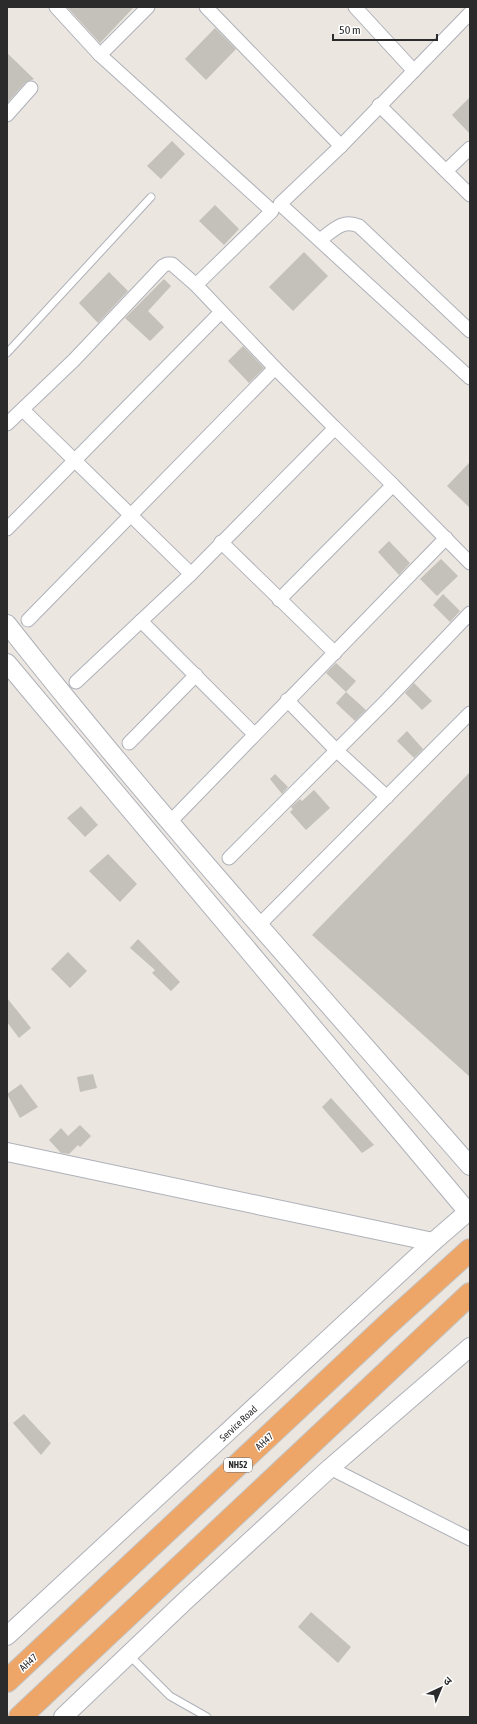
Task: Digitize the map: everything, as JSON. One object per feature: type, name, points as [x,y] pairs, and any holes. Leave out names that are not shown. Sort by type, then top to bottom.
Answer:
[{"type":"highway","name":"AH47","points":[[7,1681],[470,1250]]},
{"type":"highway","points":[[20,1717],[470,1294]]},
{"type":"street","points":[[56,7],[100,55],[276,207],[320,240],[470,378]]},
{"type":"street","points":[[100,55],[148,7]]},
{"type":"street","points":[[206,7],[341,146]]},
{"type":"street","points":[[355,7],[414,71]]},
{"type":"street","points":[[196,285],[341,146],[470,13]]},
{"type":"street","points":[[7,115],[31,88]]},
{"type":"street","points":[[380,105],[470,195]]},
{"type":"street","points":[[446,171],[470,148]]},
{"type":"street","points":[[320,240],[342,224],[351,223],[359,226],[470,331]]},
{"type":"street","points":[[7,424],[74,360],[162,266],[172,264],[196,285],[275,368],[470,563]]},
{"type":"street","points":[[7,529],[221,312]]},
{"type":"street","points":[[28,620],[275,368]]},
{"type":"street","points":[[23,410],[76,460],[191,574]]},
{"type":"street","points":[[76,682],[191,574],[335,428]]},
{"type":"street","points":[[279,600],[393,485]]},
{"type":"street","points":[[170,822],[446,538]]},
{"type":"street","points":[[221,542],[335,653]]},
{"type":"street","points":[[229,858],[386,701],[470,613]]},
{"type":"street","points":[[141,621],[254,734]]},
{"type":"street","points":[[7,624],[65,698],[170,822],[470,1166]]},
{"type":"street","points":[[7,663],[469,1211]]},
{"type":"street","points":[[129,743],[196,675]]},
{"type":"street","points":[[287,700],[336,750],[387,797]]},
{"type":"street","points":[[259,925],[470,713]]},
{"type":"street","points":[[7,1152],[433,1242]]},
{"type":"street","name":"Service Road","points":[[7,1636],[433,1242],[469,1211]]},
{"type":"street","points":[[64,1717],[330,1468],[470,1347]]},
{"type":"street","points":[[330,1468],[470,1539]]},
{"type":"lane","points":[[7,353],[151,197]]},
{"type":"lane","points":[[129,1655],[170,1696],[207,1717]]},
{"type":"building","points":[[67,7],[134,7],[100,43]]},
{"type":"building","points":[[215,28],[236,49],[206,80],[185,59]]},
{"type":"building","points":[[7,53],[34,79],[25,83],[7,103]]},
{"type":"building","points":[[470,97],[470,134],[452,115]]},
{"type":"building","points":[[172,141],[185,154],[161,179],[147,166]]},
{"type":"building","points":[[215,205],[239,229],[224,245],[199,221]]},
{"type":"building","points":[[304,252],[328,276],[293,311],[269,287]]},
{"type":"building","points":[[109,272],[128,291],[98,323],[79,303]]},
{"type":"building","points":[[164,279],[171,286],[148,311],[164,327],[150,341],[125,318]]},
{"type":"building","points":[[243,346],[264,368],[249,383],[228,361]]},
{"type":"building","points":[[470,462],[470,508],[447,486]]},
{"type":"building","points":[[389,541],[410,563],[399,575],[378,552]]},
{"type":"building","points":[[441,559],[458,576],[437,596],[420,579]]},
{"type":"building","points":[[443,594],[460,611],[450,622],[433,605]]},
{"type":"building","points":[[336,663],[356,681],[346,692],[326,673]]},
{"type":"building","points":[[414,683],[432,701],[422,710],[405,693]]},
{"type":"building","points":[[346,692],[366,710],[355,721],[336,703]]},
{"type":"building","points":[[407,731],[423,749],[414,758],[397,741]]},
{"type":"building","points":[[470,772],[470,1077],[312,935]]},
{"type":"building","points":[[275,774],[288,787],[282,794],[270,779]]},
{"type":"building","points":[[314,790],[330,808],[306,830],[290,812],[293,809],[291,807],[300,799],[302,801]]},
{"type":"building","points":[[81,806],[98,825],[85,837],[67,818]]},
{"type":"building","points":[[108,854],[137,884],[120,902],[89,871]]},
{"type":"building","points":[[138,939],[180,982],[171,991],[152,973],[155,970],[130,948]]},
{"type":"building","points":[[68,952],[87,971],[70,988],[51,969]]},
{"type":"building","points":[[7,998],[31,1028],[19,1038],[7,1022]]},
{"type":"building","points":[[93,1074],[97,1088],[80,1092],[77,1077]]},
{"type":"building","points":[[21,1084],[38,1107],[20,1118],[7,1094]]},
{"type":"building","points":[[331,1098],[374,1145],[362,1153],[322,1107]]},
{"type":"building","points":[[80,1125],[91,1136],[80,1147],[78,1145],[69,1154],[61,1153],[49,1140],[61,1128],[68,1136]]},
{"type":"building","points":[[24,1414],[51,1443],[41,1455],[13,1423]]},
{"type":"building","points":[[311,1612],[351,1647],[338,1663],[298,1627]]}]
